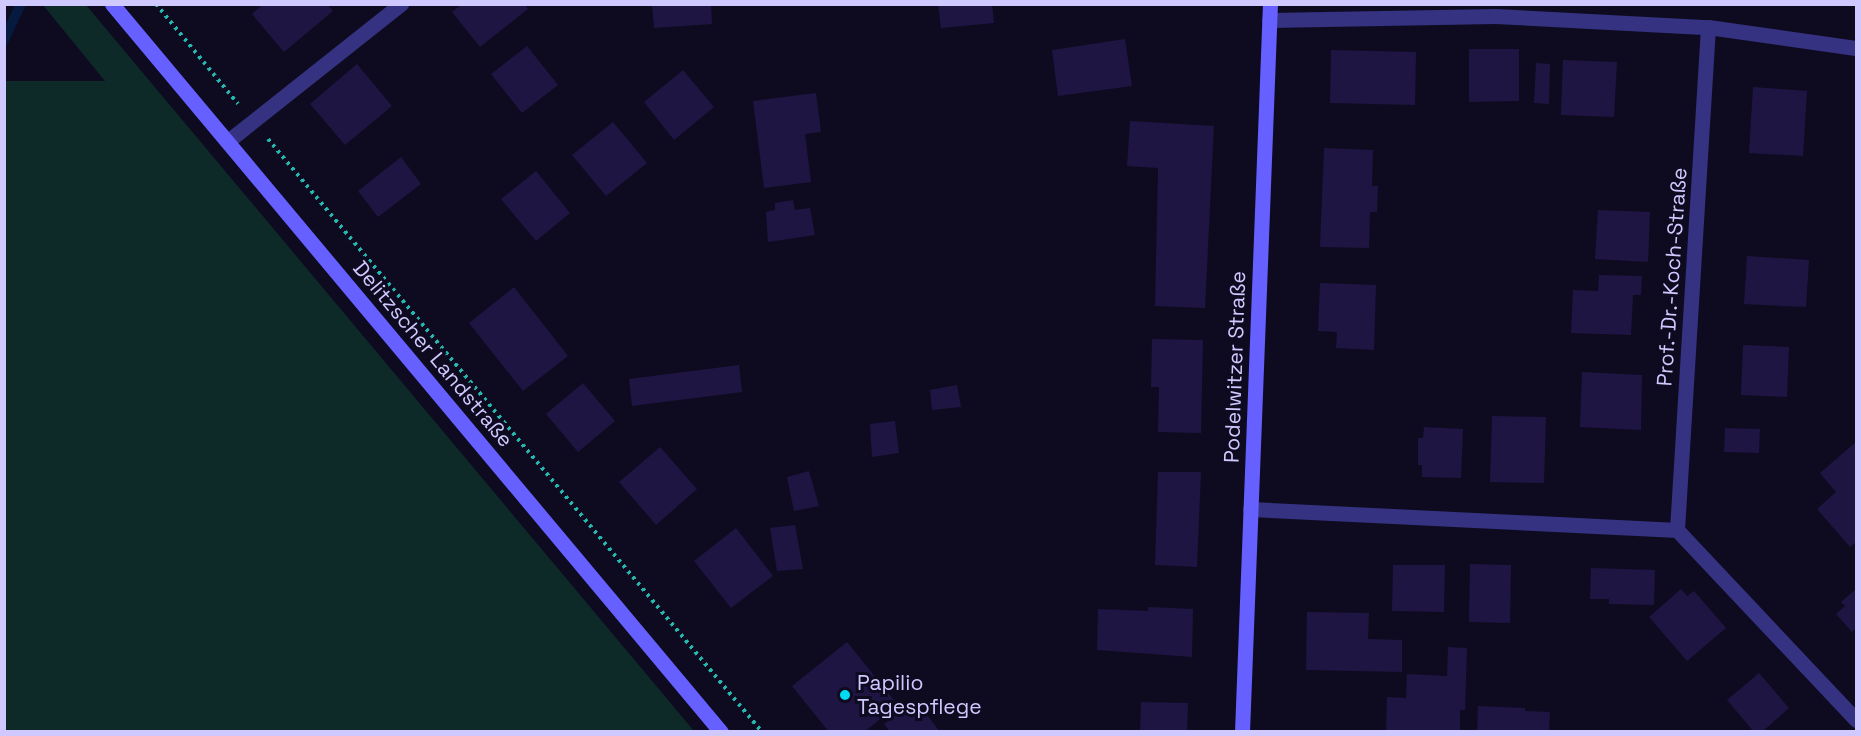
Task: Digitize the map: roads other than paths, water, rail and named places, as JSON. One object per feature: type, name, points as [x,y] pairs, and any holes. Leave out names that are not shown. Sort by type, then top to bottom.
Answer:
[{"type":"street","name":"Delitzscher Landstraße","points":[[112,4],[722,732]]},
{"type":"street","points":[[228,141],[401,4]]},
{"type":"street","points":[[1269,12],[1495,16],[1708,27],[1857,48]]},
{"type":"street","name":"Podelwitzer Straße","points":[[1242,732],[1269,12]]},
{"type":"street","name":"Prof.-Dr.-Koch-Straße","points":[[1677,530],[1708,27]]},
{"type":"street","points":[[1250,509],[1677,530],[1857,720]]},
{"type":"waterway","points":[[4,40],[21,4]]},
{"type":"place","name":"Papilio Tagespflege","points":[[845,695]]}]
